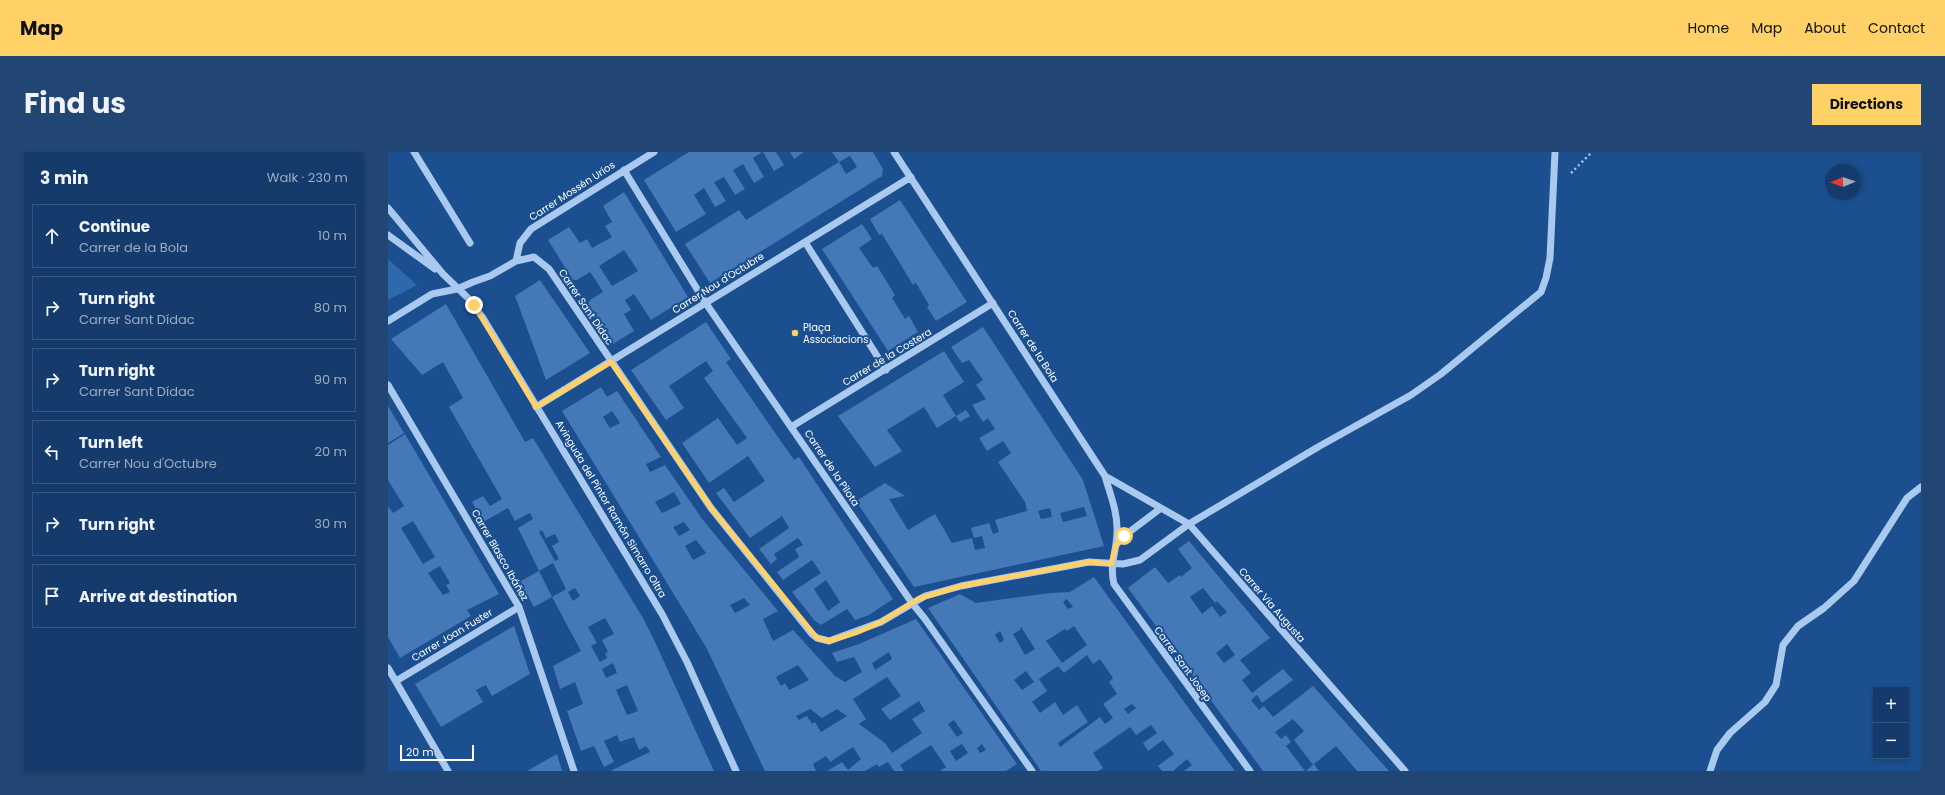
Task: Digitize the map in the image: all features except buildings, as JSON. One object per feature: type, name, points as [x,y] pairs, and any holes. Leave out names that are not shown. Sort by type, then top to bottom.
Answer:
[{"type":"street","points":[[414,152],[470,243]]},
{"type":"street","name":"Carrer Mossèn Uríos","points":[[516,261],[520,243],[532,229],[654,152]]},
{"type":"street","name":"Carrer de la Bola","points":[[894,152],[1105,476],[1115,514],[1117,530],[1116,545],[1111,564]]},
{"type":"street","name":"Carrer Sant Dídac","points":[[516,261],[534,257],[544,264],[711,508],[817,638],[829,641],[858,632],[881,622],[925,596],[961,586],[1089,562],[1111,564],[1132,563],[1140,560],[1189,524],[1411,395],[1441,374],[1541,292],[1546,278],[1550,258],[1555,152]]},
{"type":"street","name":"Carrer de la Pilota","points":[[624,170],[705,302],[912,603],[925,619],[1031,771]]},
{"type":"street","name":"Carrer Nou d'Octubre","points":[[536,407],[911,177]]},
{"type":"street","name":"Avinguda del Pintor Ramón Simarro Oltra","points":[[388,208],[443,274],[474,305],[662,614],[687,662],[736,771]]},
{"type":"street","name":"Avinguda del Pintor Ramón Simarro Oltra","points":[[388,235],[443,274]]},
{"type":"street","points":[[805,242],[886,370]]},
{"type":"street","points":[[388,321],[432,294],[457,289],[490,276],[516,261]]},
{"type":"street","name":"Carrer de la Costera","points":[[791,427],[993,303]]},
{"type":"street","name":"Carrer Blasco Ibáñez","points":[[388,385],[519,607],[574,771]]},
{"type":"street","name":"Carrer Via Augusta","points":[[1105,476],[1189,524],[1405,771]]},
{"type":"street","points":[[1710,771],[1717,750],[1730,733],[1765,702],[1776,685],[1783,645],[1798,626],[1824,608],[1854,581],[1907,498],[1921,487]]},
{"type":"street","points":[[1116,545],[1124,536],[1161,508]]},
{"type":"street","name":"Carrer Sant Josep","points":[[1111,564],[1114,584],[1120,595],[1250,771]]},
{"type":"street","name":"Carrer Joan Fuster","points":[[396,681],[519,607]]},
{"type":"street","points":[[388,668],[448,771]]},
{"type":"shaded area","points":[[388,259],[417,285],[388,300]]},
{"type":"place","name":"Plaça Associacions","points":[[795,333]]},
{"type":"route","points":[[474,305],[536,407],[611,362],[711,508],[812,634],[817,638],[829,641],[858,632],[881,622],[918,599],[940,591],[1089,562],[1111,564],[1116,545],[1124,536]]}]
